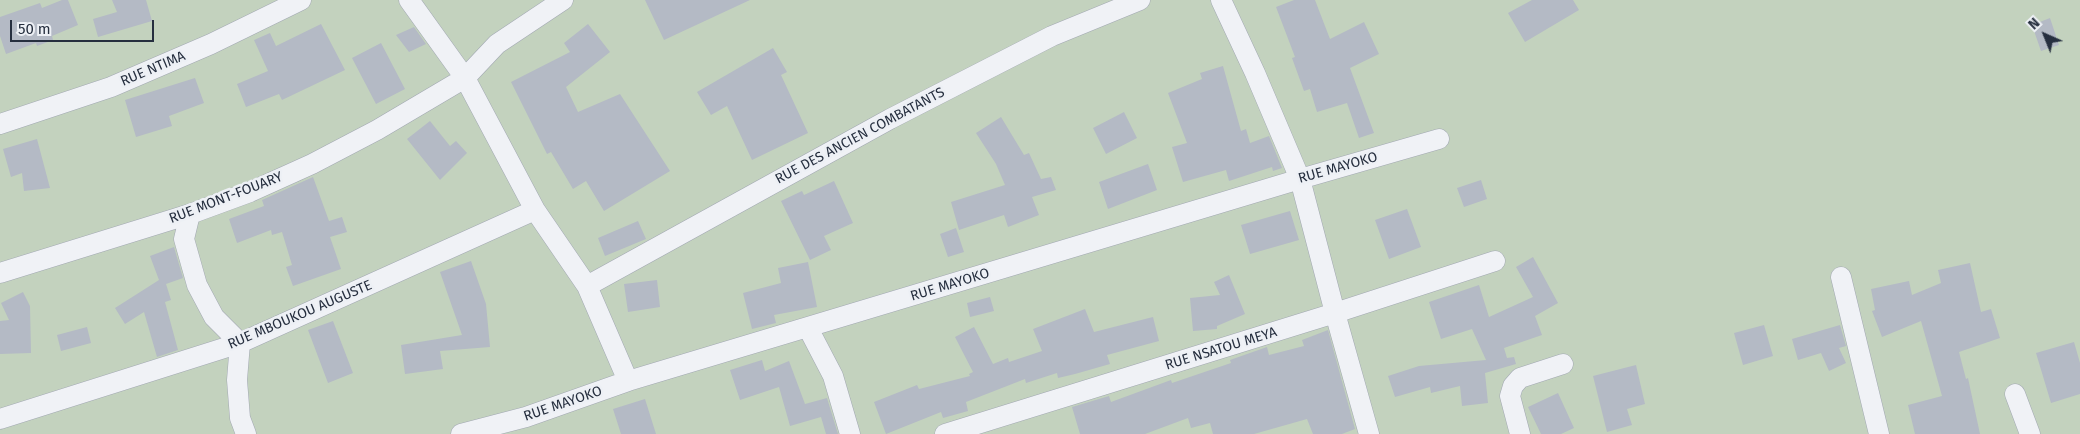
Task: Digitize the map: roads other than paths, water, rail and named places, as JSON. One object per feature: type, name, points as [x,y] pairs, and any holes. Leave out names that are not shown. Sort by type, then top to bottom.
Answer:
[{"type":"street","name":"RUE NTIMA","points":[[0,124],[112,87],[211,44],[301,0]]},
{"type":"street","points":[[409,0],[465,78],[535,210],[587,286],[628,381]]},
{"type":"street","name":"RUE MONT-FOUARY","points":[[0,273],[190,214],[250,192],[312,164],[377,130],[465,78],[497,44],[563,0]]},
{"type":"street","name":"RUE DES ANCIEN COMBATANTS","points":[[587,286],[890,119],[1052,36],[1140,0]]},
{"type":"street","points":[[1221,0],[1300,179],[1335,314],[1370,434]]},
{"type":"street","name":"RUE MAYOKO","points":[[461,434],[528,426],[628,381],[1439,139]]},
{"type":"street","name":"RUE MBOUKOU AUGUSTE","points":[[0,419],[240,343],[535,210]]},
{"type":"street","points":[[190,214],[184,239],[197,285],[214,317],[240,343],[237,380],[240,418],[246,434]]},
{"type":"street","name":"RUE NSATOU MEYA","points":[[945,434],[1335,314],[1495,261]]},
{"type":"street","points":[[1841,277],[1879,434]]},
{"type":"street","points":[[808,328],[833,376],[850,434]]},
{"type":"street","points":[[1520,434],[1510,396],[1513,386],[1520,378],[1563,364]]},
{"type":"street","points":[[2015,394],[2030,434]]}]
